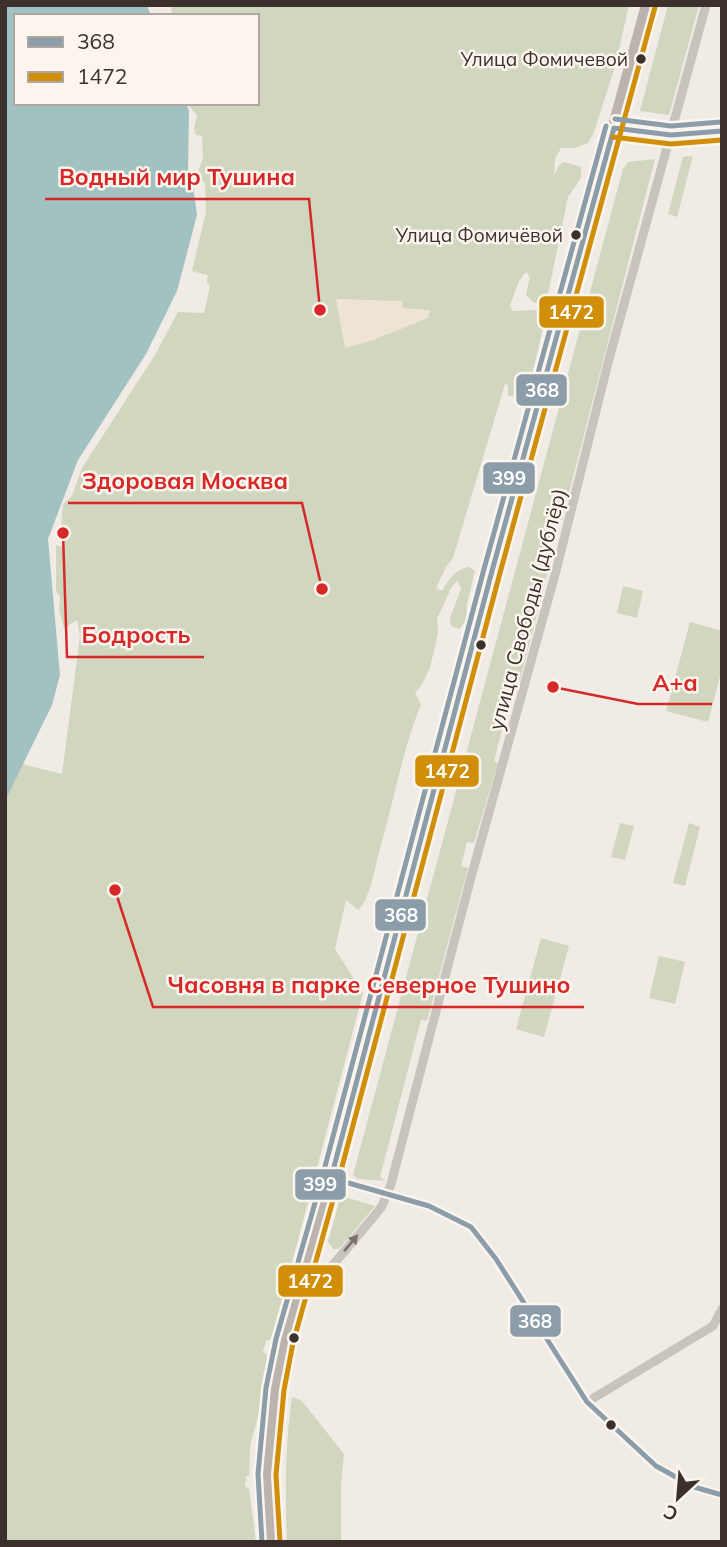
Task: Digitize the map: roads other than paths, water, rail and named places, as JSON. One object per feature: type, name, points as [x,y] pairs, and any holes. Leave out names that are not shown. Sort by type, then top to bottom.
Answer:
[{"type":"main road","points":[[271,1542],[267,1475],[281,1354],[331,1178],[492,571],[647,5]]},
{"type":"street","name":"улица Свободы (дублёр)","points":[[291,1314],[376,1214],[391,1184],[470,881],[556,571],[609,359],[706,5]]},
{"type":"street","points":[[614,128],[671,135],[722,131]]},
{"type":"street","points":[[331,1178],[441,1211],[457,1218],[478,1234],[587,1402],[656,1466],[694,1488],[722,1495]]},
{"type":"street","points":[[587,1402],[713,1326],[722,1309]]},
{"type":"water","points":[[5,5],[147,5],[150,14],[14,14],[14,105],[187,105],[189,111],[188,171],[197,215],[177,291],[146,354],[78,460],[48,539],[60,675],[52,705],[5,801]]},
{"type":"place","name":"Улица Фомичевой","points":[[641,59]]},
{"type":"place","name":"Улица Фомичёвой","points":[[576,235]]},
{"type":"place","name":"Водный мир Тушина","points":[[320,310]]},
{"type":"place","name":"Бодрость","points":[[63,533]]},
{"type":"place","name":"Здоровая Москва","points":[[322,589]]},
{"type":"place","name":"А+а","points":[[553,687]]},
{"type":"place","name":"Часовня в парке Северное Тушино","points":[[115,890]]}]
